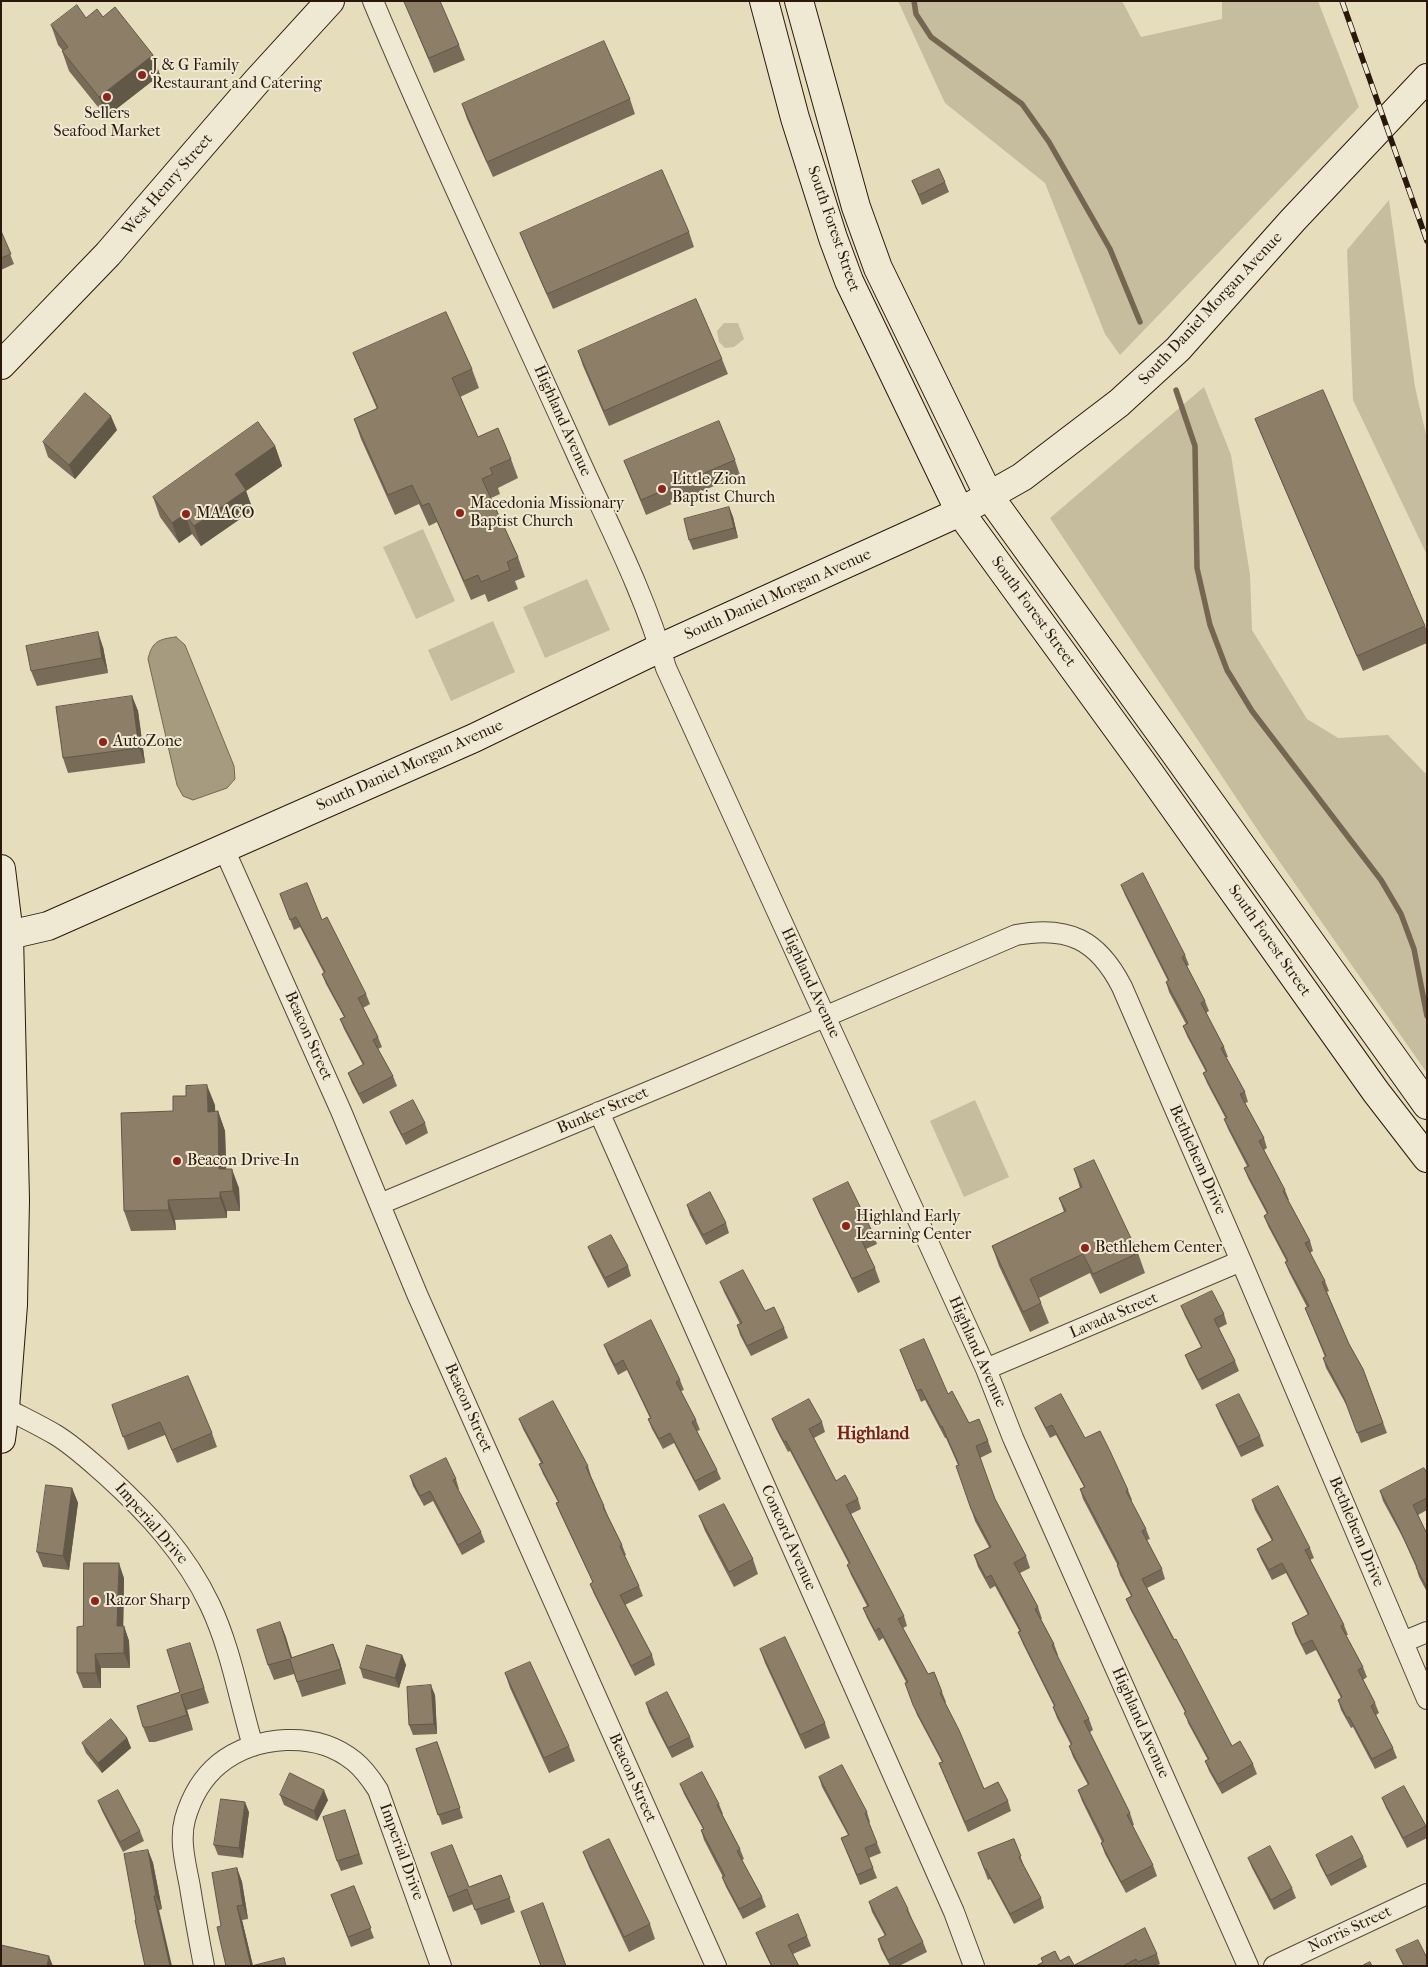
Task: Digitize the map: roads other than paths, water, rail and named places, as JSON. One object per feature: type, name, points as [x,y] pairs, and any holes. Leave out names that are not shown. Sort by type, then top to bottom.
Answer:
[{"type":"street","name":"West Henry Street","points":[[1,365],[108,254],[330,1]]},
{"type":"street","name":"Highland Avenue","points":[[373,1],[414,100],[517,321],[651,620],[666,668],[986,1369],[1013,1438],[1248,1966]]},
{"type":"street","name":"South Forest Street","points":[[764,1],[796,118],[848,281],[960,512],[1146,768],[1376,1092],[1427,1158]]},
{"type":"street","name":"South Forest Street","points":[[799,1],[856,207],[878,268],[989,496],[1427,1105]]},
{"type":"street","name":"South Daniel Morgan Avenue","points":[[9,935],[48,926],[474,738],[660,648],[960,512],[1022,477],[1078,436],[1146,380],[1178,349],[1294,220],[1427,78]]},
{"type":"street","name":"Beacon Street","points":[[224,848],[341,1111],[417,1294],[716,1966]]},
{"type":"street","points":[[1,869],[9,935],[6,1022],[15,1200],[14,1267],[6,1408],[1,1439]]},
{"type":"street","name":"Bethlehem Drive","points":[[825,1017],[1016,935],[1038,931],[1059,932],[1080,939],[1098,952],[1116,974],[1241,1261],[1427,1699]]},
{"type":"street","name":"Bunker Street","points":[[380,1204],[825,1017]]},
{"type":"street","name":"Concord Avenue","points":[[599,1112],[954,1912],[974,1966]]},
{"type":"street","name":"Lavada Street","points":[[986,1369],[1241,1261]]},
{"type":"street","name":"Imperial Drive","points":[[6,1408],[56,1435],[90,1461],[128,1496],[174,1546],[194,1575],[220,1629],[253,1746]]},
{"type":"street","points":[[1403,1642],[1427,1632]]},
{"type":"street","name":"Imperial Drive","points":[[204,1966],[182,1843],[185,1820],[192,1800],[203,1780],[218,1764],[237,1752],[277,1740],[317,1743],[335,1750],[352,1760],[367,1773],[378,1790],[386,1808],[441,1966]]},
{"type":"street","name":"Norris Street","points":[[1274,1966],[1427,1894]]},
{"type":"waterway","points":[[914,1],[916,14],[931,37],[1022,104],[1049,142],[1110,249],[1140,322]]},
{"type":"waterway","points":[[1176,390],[1195,446],[1197,568],[1210,625],[1227,670],[1252,711],[1381,880],[1401,914],[1414,949],[1427,1016]]},
{"type":"railway","points":[[1342,1],[1427,241]]},
{"type":"place","name":"J & G Family Restaurant and Catering","points":[[142,75]]},
{"type":"place","name":"Sellers Seafood Market","points":[[107,97]]},
{"type":"place","name":"Little Zion Baptist Church","points":[[662,489]]},
{"type":"place","name":"Macedonia Missionary Baptist Church","points":[[460,513]]},
{"type":"place","name":"MAACO","points":[[186,514]]},
{"type":"place","name":"AutoZone","points":[[103,742]]},
{"type":"place","name":"Beacon Drive-In","points":[[177,1161]]},
{"type":"place","name":"Highland Early Learning Center","points":[[846,1226]]},
{"type":"place","name":"Bethlehem Center","points":[[1085,1248]]},
{"type":"place","name":"Razor Sharp","points":[[95,1601]]},
{"type":"district","name":"Highland","points":[[873,1435]]}]
